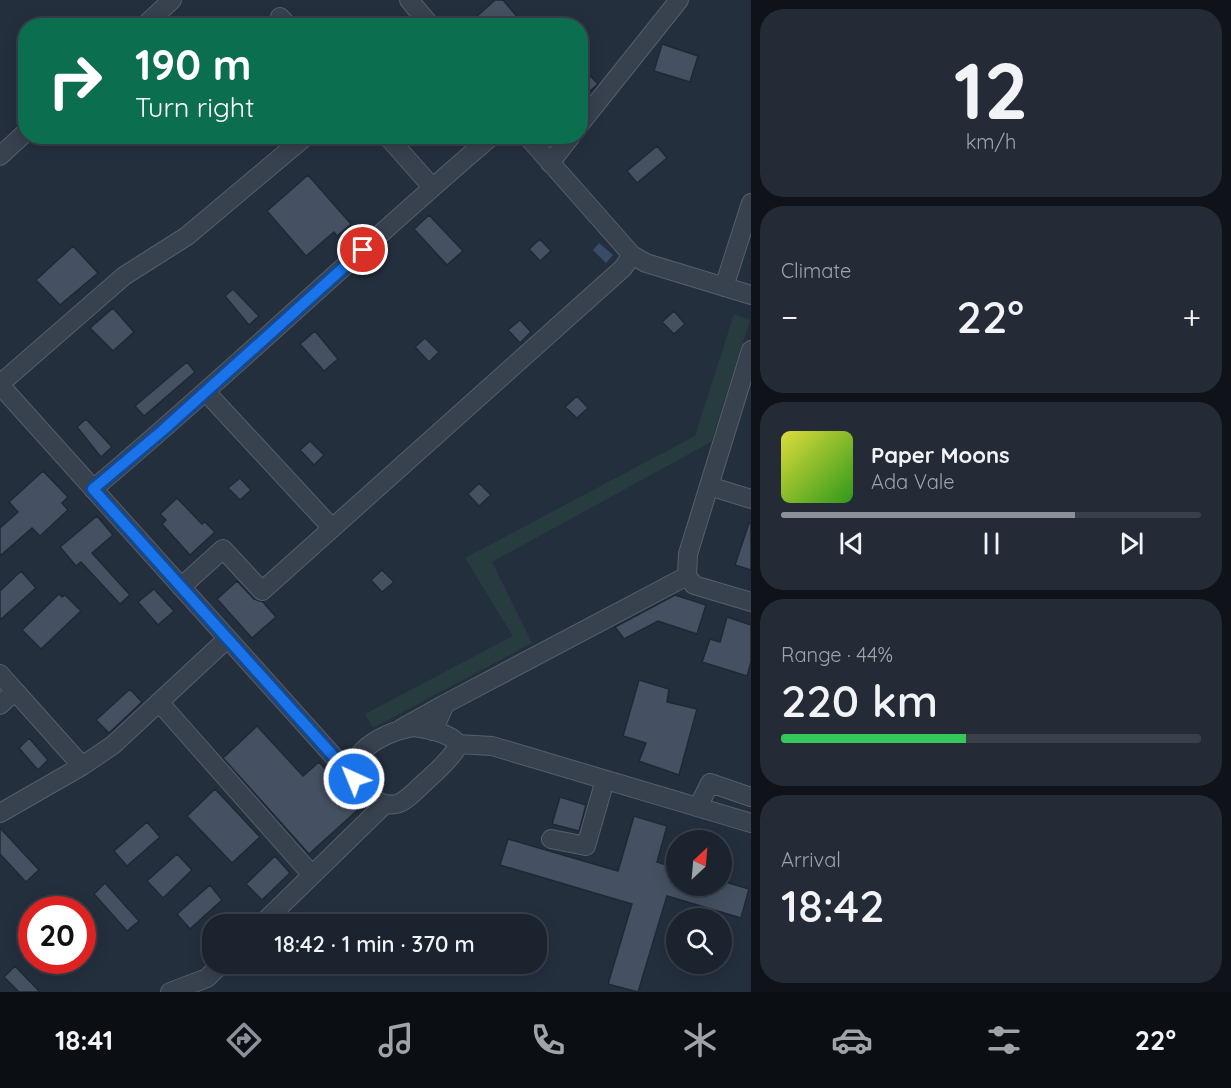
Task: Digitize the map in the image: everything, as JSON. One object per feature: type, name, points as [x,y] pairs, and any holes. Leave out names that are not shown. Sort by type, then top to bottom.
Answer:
[{"type":"street","points":[[153,18],[172,0]]},
{"type":"street","points":[[409,0],[424,18]]},
{"type":"street","points":[[588,114],[678,0]]},
{"type":"street","points":[[0,156],[18,139]]},
{"type":"street","points":[[296,144],[187,236],[124,276],[0,385],[354,779],[361,790],[377,802],[394,805],[401,802],[454,754],[458,744]]},
{"type":"street","points":[[394,144],[432,187]]},
{"type":"street","points":[[93,489],[206,392],[483,144]]},
{"type":"street","points":[[534,144],[632,255],[646,263],[751,295]]},
{"type":"street","points":[[550,163],[565,144]]},
{"type":"street","points":[[724,287],[751,203]]},
{"type":"street","points":[[181,587],[223,549],[262,591],[623,268],[632,255]]},
{"type":"street","points":[[751,350],[747,376],[688,554],[687,576],[694,585],[751,602]]},
{"type":"street","points":[[206,392],[332,528]]},
{"type":"street","points":[[709,486],[751,499]]},
{"type":"street","points":[[324,748],[338,759],[344,759],[687,576]]},
{"type":"street","points":[[0,813],[82,766],[113,745],[226,639]]},
{"type":"street","points":[[0,674],[82,766]]},
{"type":"street","points":[[0,705],[15,691]]},
{"type":"street","points":[[159,702],[312,875]]},
{"type":"street","points":[[433,731],[445,704]]},
{"type":"street","points":[[401,729],[413,727],[433,731],[454,739],[458,744],[492,746],[751,823]]},
{"type":"street","points":[[354,779],[353,768],[357,756],[369,744]]},
{"type":"street","points":[[551,839],[586,846],[605,780]]},
{"type":"street","points":[[698,807],[710,783],[751,797]]},
{"type":"street","points":[[272,914],[385,804]]},
{"type":"street","points":[[170,992],[207,978],[211,974]]},
{"type":"green space","points":[[734,314],[750,320],[711,442],[492,562],[532,643],[373,728],[365,714],[513,636],[465,558],[695,436]]},
{"type":"water","points":[[599,243],[613,255],[606,263],[593,250]]},
{"type":"building","points":[[495,0],[503,0],[518,18],[475,18]]},
{"type":"building","points":[[662,44],[698,56],[690,82],[654,71]]},
{"type":"building","points":[[588,73],[598,84],[588,93]]},
{"type":"building","points":[[657,146],[667,158],[637,183],[627,171]]},
{"type":"building","points":[[308,175],[351,224],[337,236],[334,232],[306,256],[267,211]]},
{"type":"building","points":[[429,215],[463,251],[447,265],[414,229]]},
{"type":"building","points":[[540,239],[551,251],[540,261],[529,249]]},
{"type":"building","points":[[73,246],[98,273],[60,305],[36,280]]},
{"type":"building","points":[[233,289],[259,316],[249,325],[225,296]]},
{"type":"building","points":[[113,308],[134,332],[113,351],[90,328]]},
{"type":"building","points":[[674,311],[685,324],[674,334],[662,322]]},
{"type":"building","points":[[520,320],[531,332],[520,343],[508,330]]},
{"type":"building","points":[[315,331],[338,359],[324,371],[300,344]]},
{"type":"building","points":[[425,338],[439,352],[429,362],[415,347]]},
{"type":"building","points":[[187,362],[195,372],[144,416],[135,406]]},
{"type":"building","points":[[577,396],[588,408],[577,418],[565,407]]},
{"type":"building","points":[[86,419],[112,447],[101,457],[77,427]]},
{"type":"building","points":[[310,441],[324,455],[314,465],[300,450]]},
{"type":"building","points":[[43,471],[68,497],[62,503],[68,510],[40,536],[32,528],[0,556],[0,528],[18,512],[9,502]]},
{"type":"building","points":[[240,478],[251,490],[240,500],[228,488]]},
{"type":"building","points":[[479,483],[491,495],[479,506],[468,494]]},
{"type":"building","points":[[177,498],[202,524],[205,522],[215,532],[190,555],[162,524],[166,520],[160,514]]},
{"type":"building","points":[[97,516],[113,535],[92,553],[130,595],[120,604],[81,562],[76,566],[60,547]]},
{"type":"building","points":[[749,523],[751,523],[751,570],[735,565]]},
{"type":"building","points":[[382,570],[394,582],[382,592],[371,580]]},
{"type":"building","points":[[21,571],[36,588],[0,620],[0,591]]},
{"type":"building","points":[[237,581],[254,599],[263,602],[276,617],[252,638],[217,599]]},
{"type":"building","points":[[154,589],[174,611],[158,625],[138,602]]},
{"type":"building","points":[[59,594],[62,597],[65,595],[81,611],[41,649],[22,630]]},
{"type":"building","points":[[675,595],[706,605],[697,634],[658,621],[624,639],[615,627]]},
{"type":"building","points":[[727,617],[751,625],[751,662],[747,676],[702,662],[710,639],[720,642]]},
{"type":"building","points":[[639,680],[669,689],[667,702],[697,709],[679,775],[639,761],[646,743],[623,736]]},
{"type":"building","points":[[130,689],[142,702],[109,733],[96,720]]},
{"type":"building","points":[[257,726],[303,776],[319,762],[361,807],[309,854],[223,758]]},
{"type":"building","points":[[29,738],[48,760],[38,770],[19,748]]},
{"type":"building","points":[[215,789],[260,837],[232,863],[187,816]]},
{"type":"building","points":[[560,797],[586,805],[579,831],[552,824]]},
{"type":"building","points":[[634,816],[667,826],[657,862],[666,865],[667,896],[638,992],[608,984],[632,904],[500,865],[508,839],[618,871]]},
{"type":"building","points":[[147,822],[160,837],[127,866],[114,851]]},
{"type":"building","points":[[0,828],[39,870],[26,882],[0,854]]},
{"type":"building","points":[[177,854],[192,870],[163,898],[147,881]]},
{"type":"building","points":[[275,856],[290,873],[262,900],[246,884]]},
{"type":"building","points":[[105,883],[139,921],[127,931],[94,894]]},
{"type":"building","points":[[732,884],[749,889],[741,918],[732,915],[732,908],[707,908],[667,896],[732,896]]},
{"type":"building","points":[[210,885],[222,900],[207,914],[202,914],[202,918],[190,929],[177,914]]},
{"type":"building","points":[[15,966],[18,974],[23,974],[40,992],[19,992],[4,977]]},
{"type":"route","points":[[354,779],[93,489],[162,431],[363,250]]}]
